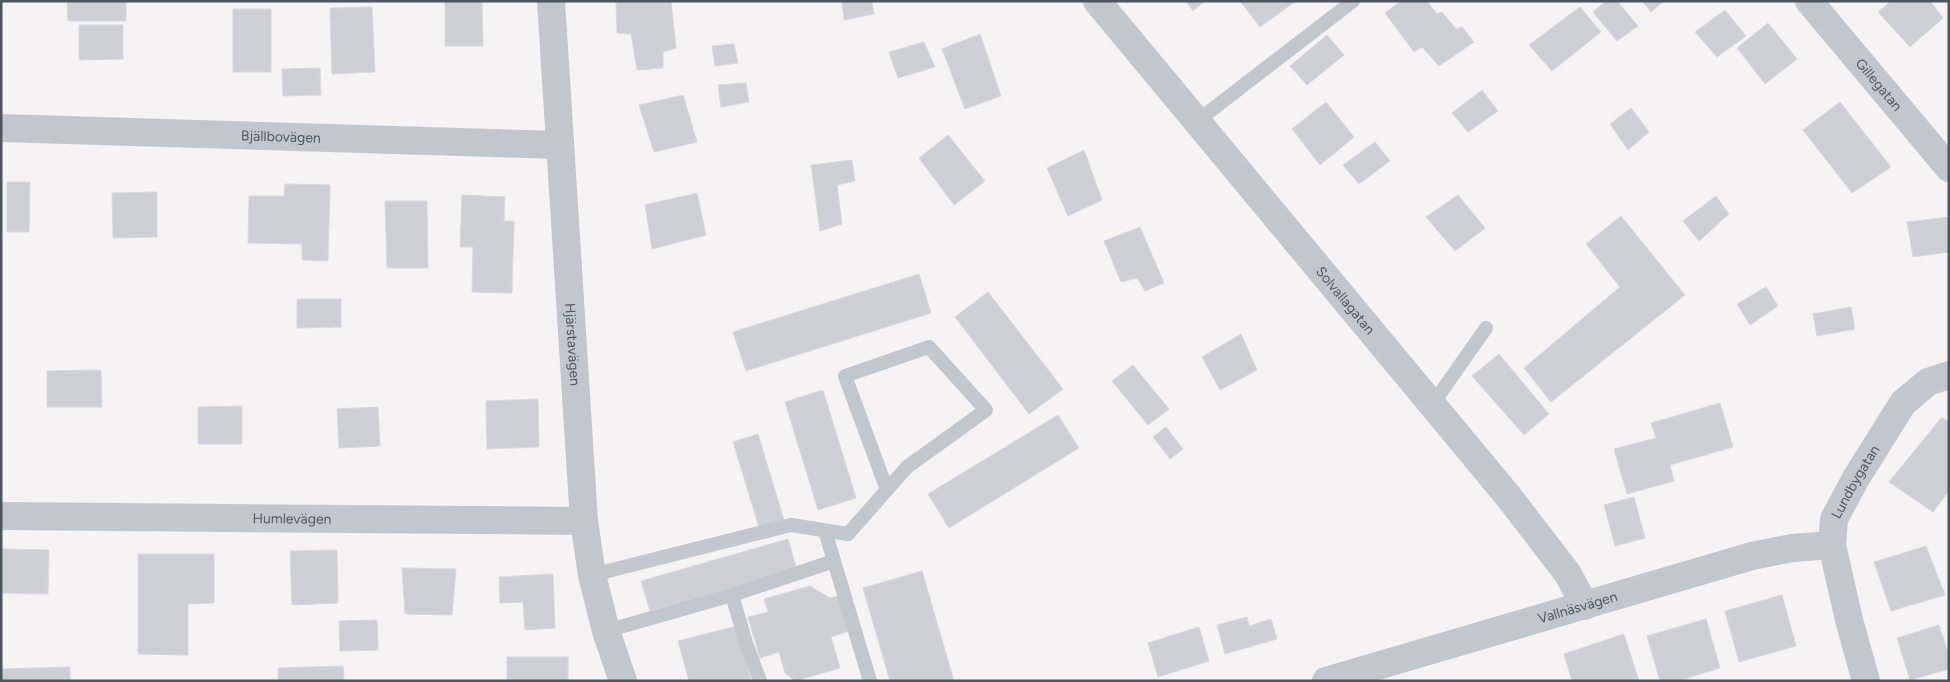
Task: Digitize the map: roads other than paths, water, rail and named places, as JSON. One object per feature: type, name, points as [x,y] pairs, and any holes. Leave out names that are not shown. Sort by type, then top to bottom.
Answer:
[{"type":"street","name":"Hjärstavägen","points":[[551,1],[584,521],[592,575],[606,631],[624,681]]},
{"type":"street","name":"Solvallagatan","points":[[1097,1],[1508,496],[1568,574],[1585,606]]},
{"type":"street","name":"Gillegatan","points":[[1809,1],[1949,168]]},
{"type":"street","name":"Bjällbovägen","points":[[1,128],[560,145]]},
{"type":"street","name":"Lundbygatan","points":[[1866,681],[1849,620],[1832,545],[1834,519],[1856,478],[1903,403],[1928,382],[1949,375]]},
{"type":"street","name":"Humlevägen","points":[[1,516],[584,521]]},
{"type":"street","name":"Vallnäsvägen","points":[[1326,681],[1752,556],[1792,548],[1832,545]]},
{"type":"lane","points":[[1196,122],[1353,1]]},
{"type":"lane","points":[[1432,405],[1486,328]]},
{"type":"lane","points":[[592,575],[792,525],[848,534],[887,490],[907,467],[986,410],[929,347],[845,376],[887,490]]},
{"type":"lane","points":[[825,530],[870,681]]},
{"type":"lane","points":[[606,631],[732,595],[834,561]]},
{"type":"lane","points":[[732,595],[746,643],[760,681]]}]
